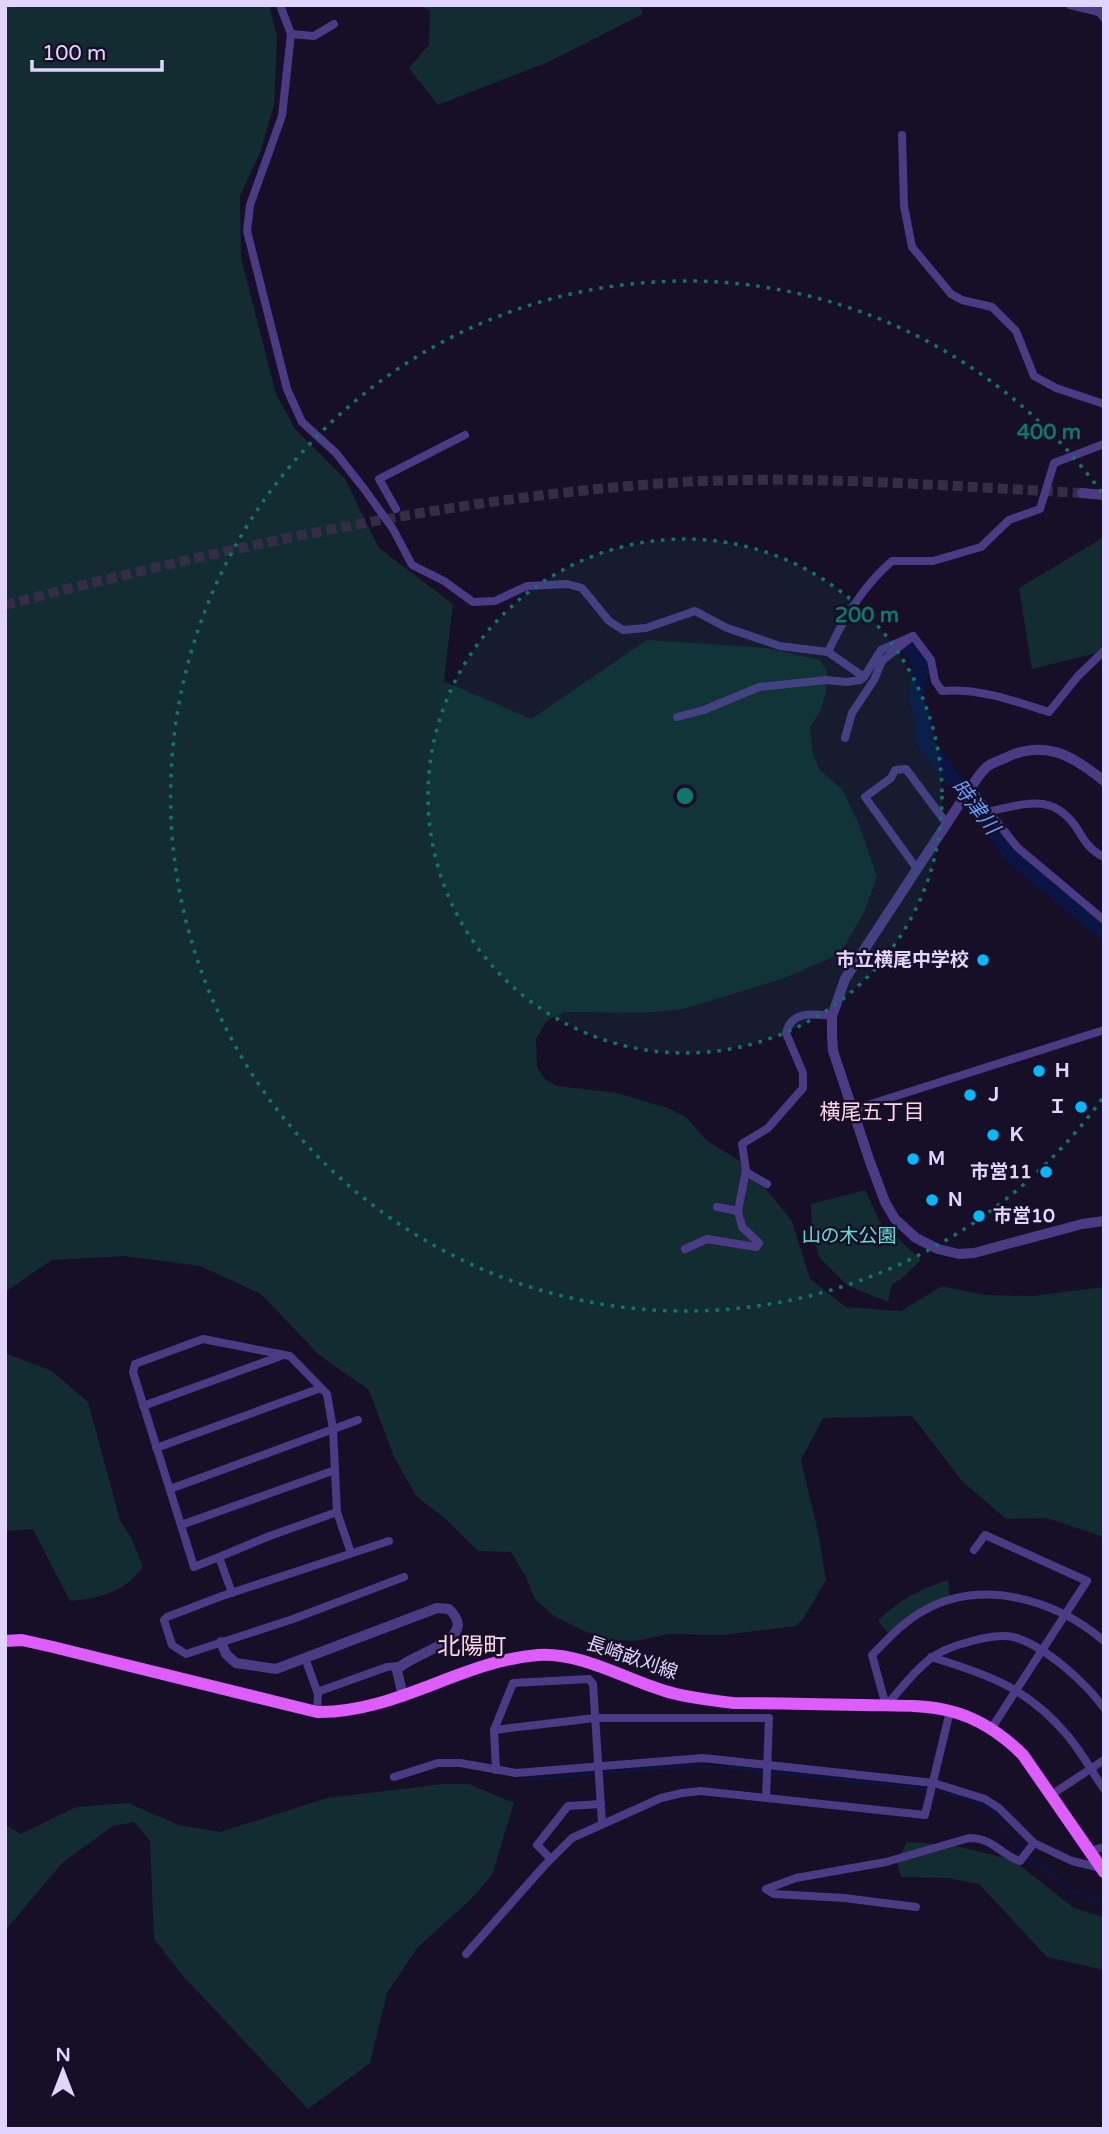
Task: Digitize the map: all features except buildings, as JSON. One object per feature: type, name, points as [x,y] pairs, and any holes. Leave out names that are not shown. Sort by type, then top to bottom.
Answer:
[{"type":"main road","name":"長崎畝刈線","points":[[5,1641],[22,1640],[53,1647],[317,1712],[360,1710],[507,1659],[541,1655],[573,1658],[667,1692],[706,1700],[733,1703],[915,1706],[950,1711],[991,1729],[1023,1755],[1103,1872]]},
{"type":"street","points":[[280,5],[291,34],[282,116],[250,205],[247,231],[287,389],[302,422],[336,453],[365,490],[393,529],[412,565],[444,581],[473,603],[495,601],[527,586],[566,584],[582,588],[609,621],[623,630],[646,628],[695,611],[727,628],[780,646],[828,652],[864,677]]},
{"type":"street","points":[[1070,5],[1101,12]]},
{"type":"street","points":[[291,34],[314,36],[334,24]]},
{"type":"street","points":[[902,135],[904,206],[912,247],[951,294],[962,300],[992,307],[1016,331],[1034,376],[1056,388],[1104,404]]},
{"type":"street","points":[[396,509],[379,479],[465,435]]},
{"type":"street","points":[[828,652],[844,619],[876,574],[892,561],[933,561],[981,547],[1009,520],[1040,509],[1055,463],[1104,444]]},
{"type":"street","points":[[1082,493],[1104,495]]},
{"type":"street","points":[[913,636],[931,660],[935,681],[942,691],[956,690],[996,696],[1049,712],[1078,676],[1104,652]]},
{"type":"street","points":[[677,717],[704,710],[759,687],[815,681],[860,680],[881,650],[913,636]]},
{"type":"street","points":[[845,738],[852,713],[874,680],[882,661],[913,636]]},
{"type":"street","points":[[1104,781],[1068,756],[1052,750],[1014,753],[988,766],[970,788],[845,979],[832,1016],[833,1051],[885,1202],[893,1216],[916,1238],[938,1249],[959,1254],[974,1253],[1082,1224],[1104,1221]]},
{"type":"street","points":[[917,869],[865,797],[891,778],[895,770],[906,769],[947,824]]},
{"type":"street","points":[[970,788],[1017,847],[1104,919]]},
{"type":"street","points":[[991,811],[1029,803],[1057,807],[1066,814],[1090,848],[1104,857]]},
{"type":"street","points":[[685,1248],[708,1239],[756,1247],[759,1243],[742,1227],[738,1211],[746,1172],[744,1142],[768,1128],[803,1088],[803,1073],[786,1033],[793,1018],[805,1014],[832,1016]]},
{"type":"street","points":[[852,1110],[1104,1030]]},
{"type":"street","points":[[746,1172],[767,1184]]},
{"type":"street","points":[[717,1207],[738,1211]]},
{"type":"street","points":[[337,1512],[194,1567],[133,1372],[135,1363],[203,1339],[290,1356],[327,1394],[333,1429],[337,1512],[351,1553]]},
{"type":"street","points":[[143,1406],[284,1355]]},
{"type":"street","points":[[156,1448],[321,1388]]},
{"type":"street","points":[[170,1489],[358,1420]]},
{"type":"street","points":[[181,1525],[335,1469]]},
{"type":"street","points":[[974,1550],[985,1535],[1087,1581],[991,1729]]},
{"type":"street","points":[[389,1541],[167,1617],[164,1620],[172,1645],[186,1654],[293,1619],[404,1577]]},
{"type":"street","points":[[219,1557],[232,1593]]},
{"type":"street","points":[[886,1706],[872,1655],[896,1630],[926,1609],[949,1600],[995,1593],[1040,1604],[1090,1630],[1104,1641]]},
{"type":"street","points":[[221,1642],[226,1654],[236,1663],[276,1669],[437,1608],[449,1609],[458,1619],[458,1626],[448,1641],[399,1666],[387,1667],[317,1692]]},
{"type":"street","points":[[886,1706],[931,1657],[960,1644],[1005,1636],[1016,1638],[1041,1651],[1087,1687],[1104,1708]]},
{"type":"street","points":[[931,1657],[981,1672],[1032,1700],[1069,1737],[1104,1790]]},
{"type":"street","points":[[305,1658],[317,1692],[317,1712]]},
{"type":"street","points":[[399,1666],[397,1674],[403,1697]]},
{"type":"street","points":[[496,1770],[495,1730],[513,1683],[589,1679],[593,1684],[602,1823]]},
{"type":"street","points":[[466,1954],[572,1839],[661,1798],[701,1791],[925,1815],[950,1711]]},
{"type":"street","points":[[495,1730],[595,1718],[769,1718],[766,1798]]},
{"type":"street","points":[[394,1777],[438,1763],[460,1763],[496,1770],[528,1772],[703,1758],[934,1784],[985,1799],[999,1808],[1029,1849],[1103,1872]]},
{"type":"street","points":[[1051,1795],[1104,1760]]},
{"type":"street","points":[[551,1859],[537,1845],[568,1806],[601,1804]]},
{"type":"street","points":[[916,1907],[844,1898],[774,1894],[766,1889],[796,1878],[886,1862],[969,1838],[981,1838],[995,1844],[1020,1861],[1029,1849]]},
{"type":"street","points":[[1088,1851],[1104,1847]]},
{"type":"green space","points":[[5,5],[269,5],[277,36],[274,105],[260,153],[240,196],[241,258],[276,394],[295,429],[345,479],[379,548],[453,604],[444,681],[531,719],[647,640],[766,648],[820,660],[827,672],[826,693],[810,728],[813,755],[820,770],[842,789],[860,827],[877,877],[864,912],[840,954],[782,979],[683,1009],[644,1013],[564,1012],[547,1021],[536,1039],[537,1067],[545,1079],[557,1086],[617,1093],[668,1108],[687,1118],[706,1140],[746,1165],[792,1221],[810,1279],[846,1307],[901,1311],[942,1286],[984,1295],[1033,1296],[1104,1287],[1104,1537],[1047,1518],[1006,1519],[962,1481],[912,1416],[823,1418],[801,1460],[826,1580],[801,1621],[796,1626],[723,1635],[668,1634],[636,1641],[609,1640],[554,1616],[535,1599],[511,1552],[478,1551],[447,1520],[416,1496],[394,1457],[369,1390],[319,1355],[261,1294],[200,1266],[124,1256],[52,1260],[5,1292]]},
{"type":"green space","points":[[421,5],[639,5],[643,14],[548,62],[438,105],[409,68],[429,45],[430,11]]},
{"type":"green space","points":[[1104,537],[1104,651],[1032,669],[1019,588]]},
{"type":"green space","name":"山の木公園","points":[[865,1190],[880,1222],[921,1260],[892,1284],[888,1302],[848,1286],[819,1257],[812,1233],[811,1204]]},
{"type":"green space","points":[[5,1353],[52,1371],[88,1402],[120,1520],[132,1539],[143,1567],[120,1588],[92,1598],[70,1601],[33,1529],[5,1531]]},
{"type":"green space","points":[[948,1580],[950,1598],[889,1634],[878,1621],[910,1596]]},
{"type":"green space","points":[[443,1784],[469,1784],[514,1803],[492,1875],[470,1900],[417,1948],[387,1993],[370,2063],[308,2109],[183,1976],[154,1939],[150,1841],[134,1822],[113,1826],[62,1863],[5,1931],[5,1825],[21,1834],[76,1807],[128,1803],[179,1825],[220,1832],[327,1798]]},
{"type":"green space","points":[[907,1842],[953,1845],[1013,1860],[1074,1908],[1104,1917],[1104,1970],[1047,1957],[979,1884],[949,1878],[901,1877],[897,1862]]},
{"type":"waterway","name":"時津川","points":[[912,650],[918,659],[921,672],[916,694],[924,720],[923,740],[1015,858],[1104,932]]},
{"type":"waterway","points":[[521,1780],[688,1766],[734,1768],[918,1788],[963,1797],[990,1809],[1024,1851]]},
{"type":"waterway","points":[[1028,1856],[1075,1893],[1104,1903]]},
{"type":"tunnel","points":[[5,605],[168,565],[333,529],[499,501],[583,491],[667,483],[822,480],[1082,493]]},
{"type":"place","name":"市立横尾中学校","points":[[983,960]]},
{"type":"place","name":"Ｈ","points":[[1039,1071]]},
{"type":"place","name":"Ｊ","points":[[970,1095]]},
{"type":"place","name":"Ｉ","points":[[1081,1107]]},
{"type":"place","name":"Ｋ","points":[[993,1135]]},
{"type":"place","name":"Ｍ","points":[[913,1159]]},
{"type":"place","name":"市営11","points":[[1046,1172]]},
{"type":"place","name":"Ｎ","points":[[932,1200]]},
{"type":"place","name":"市営10","points":[[979,1216]]},
{"type":"district","name":"横尾五丁目","points":[[872,1112]]},
{"type":"district","name":"北陽町","points":[[472,1647]]}]
